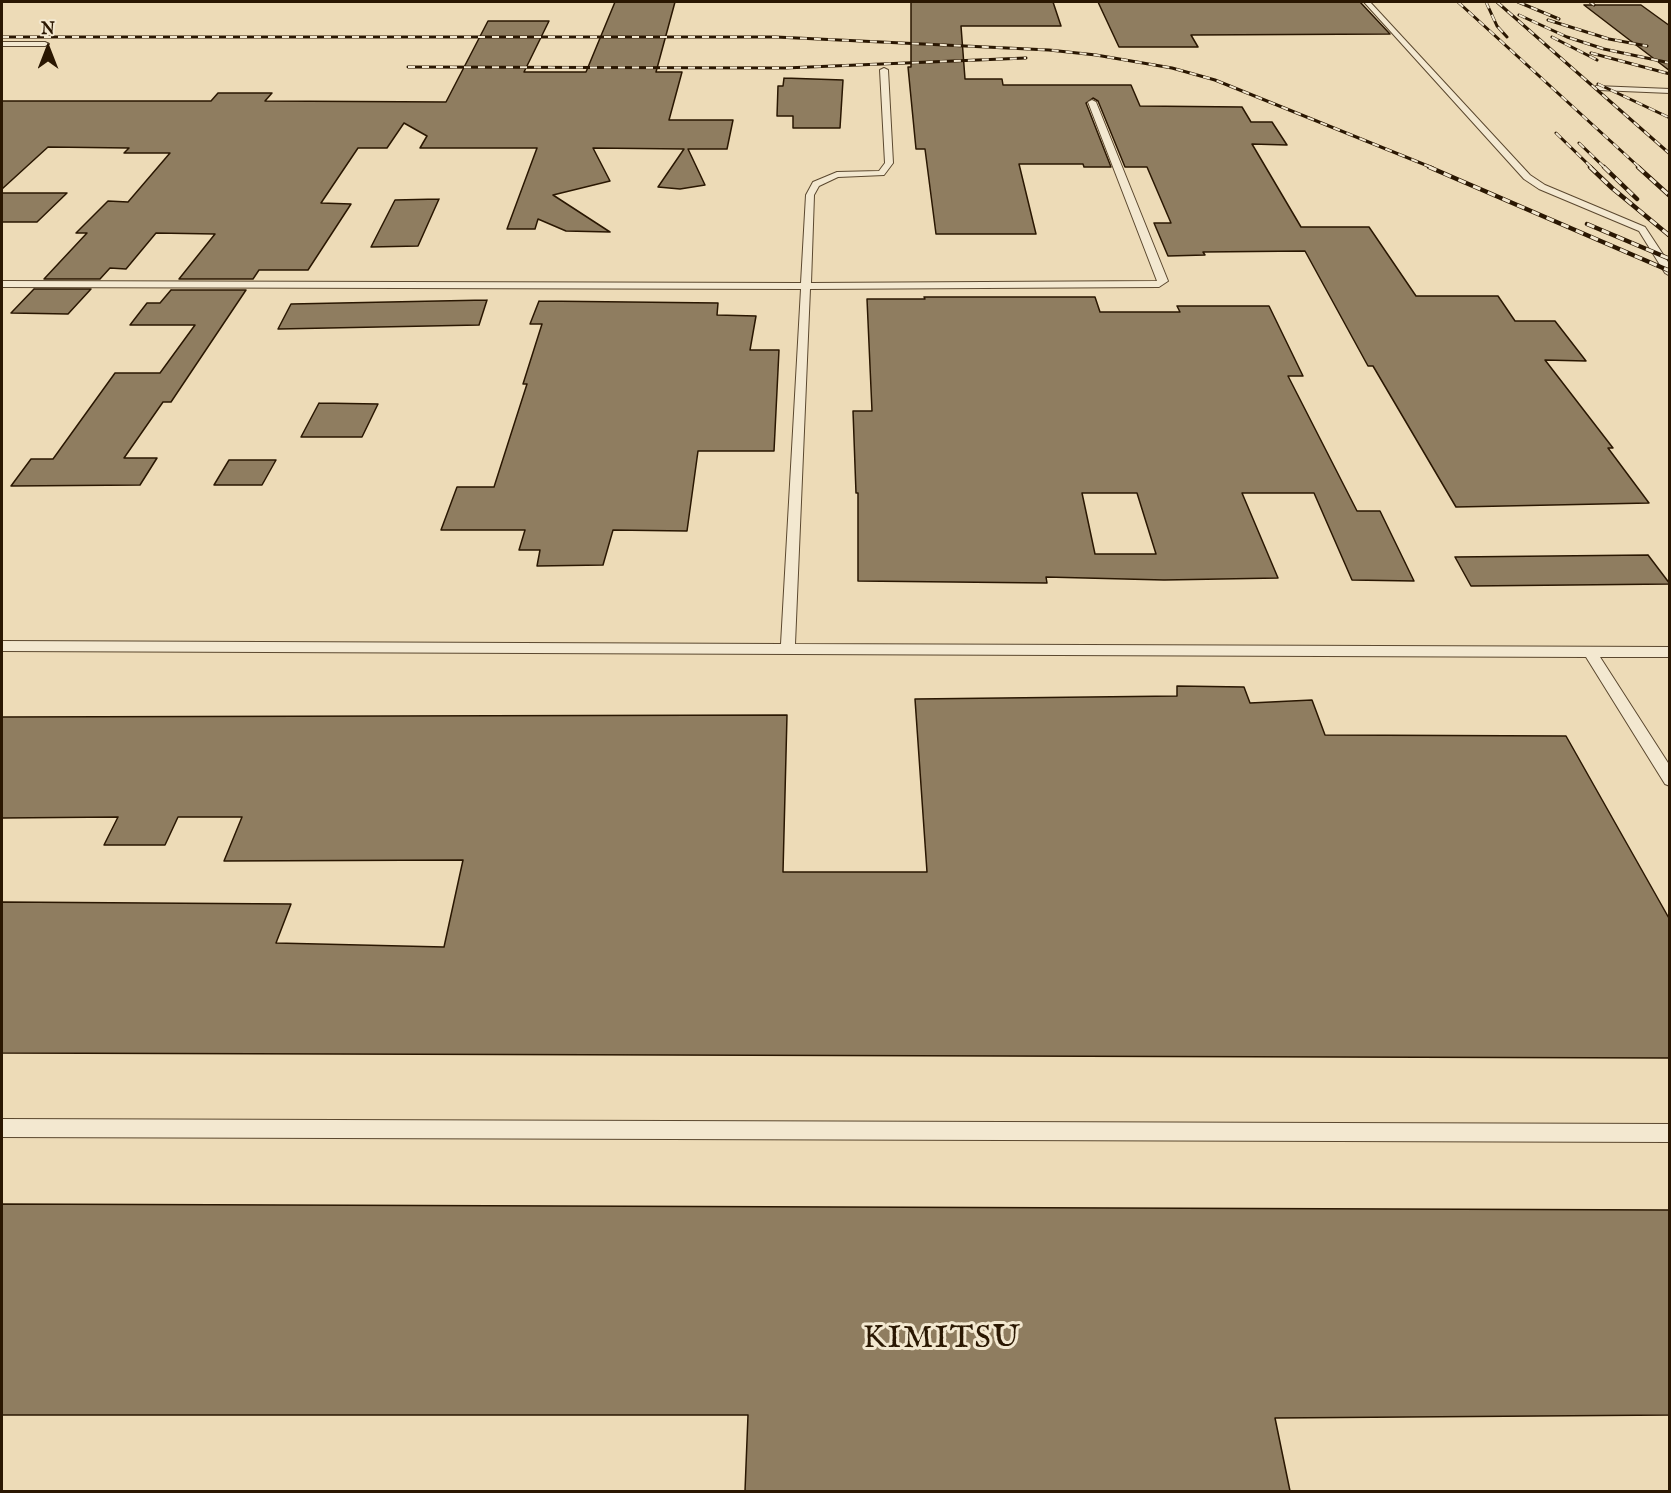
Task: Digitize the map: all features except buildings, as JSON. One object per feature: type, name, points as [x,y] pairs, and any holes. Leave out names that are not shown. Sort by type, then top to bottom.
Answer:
[{"type":"lane","points":[[1367,2],[1527,177],[1542,187],[1642,229],[1670,273]]},
{"type":"lane","points":[[2,44],[45,44]]},
{"type":"lane","points":[[788,649],[810,195],[816,184],[837,175],[881,173],[889,163],[884,70]]},
{"type":"lane","points":[[1599,88],[1670,91]]},
{"type":"lane","points":[[1656,90],[1670,97]]},
{"type":"lane","points":[[2,284],[269,286],[1160,284],[1163,281],[1092,102]]},
{"type":"lane","points":[[2,645],[1670,652]]},
{"type":"lane","points":[[1590,652],[1670,780]]},
{"type":"lane","points":[[2,1128],[1670,1133]]},
{"type":"railway","points":[[1458,2],[1640,168]]},
{"type":"railway","points":[[1486,2],[1497,26],[1507,37]]},
{"type":"railway","points":[[1497,2],[1670,154]]},
{"type":"railway","points":[[1518,2],[1559,19]]},
{"type":"railway","points":[[1590,2],[1594,5]]},
{"type":"railway","points":[[1519,15],[1567,37],[1604,49],[1670,63]]},
{"type":"railway","points":[[1548,20],[1609,39],[1647,46]]},
{"type":"railway","points":[[2,37],[776,37],[1049,50],[1096,55],[1172,68],[1215,80],[1433,168]]},
{"type":"railway","points":[[1552,37],[1597,60]]},
{"type":"railway","points":[[1591,53],[1670,74]]},
{"type":"railway","points":[[408,67],[785,68],[1026,58]]},
{"type":"railway","points":[[1598,84],[1670,118]]},
{"type":"railway","points":[[1556,133],[1592,168]]},
{"type":"railway","points":[[1579,143],[1605,168]]},
{"type":"railway","points":[[1429,167],[1670,271]]},
{"type":"railway","points":[[1590,167],[1670,236]]},
{"type":"railway","points":[[1604,167],[1637,199]]},
{"type":"railway","points":[[1638,167],[1670,196]]},
{"type":"railway","points":[[1587,224],[1670,259]]},
{"type":"district","name":"KIMITSU","points":[[942,1340]]}]
